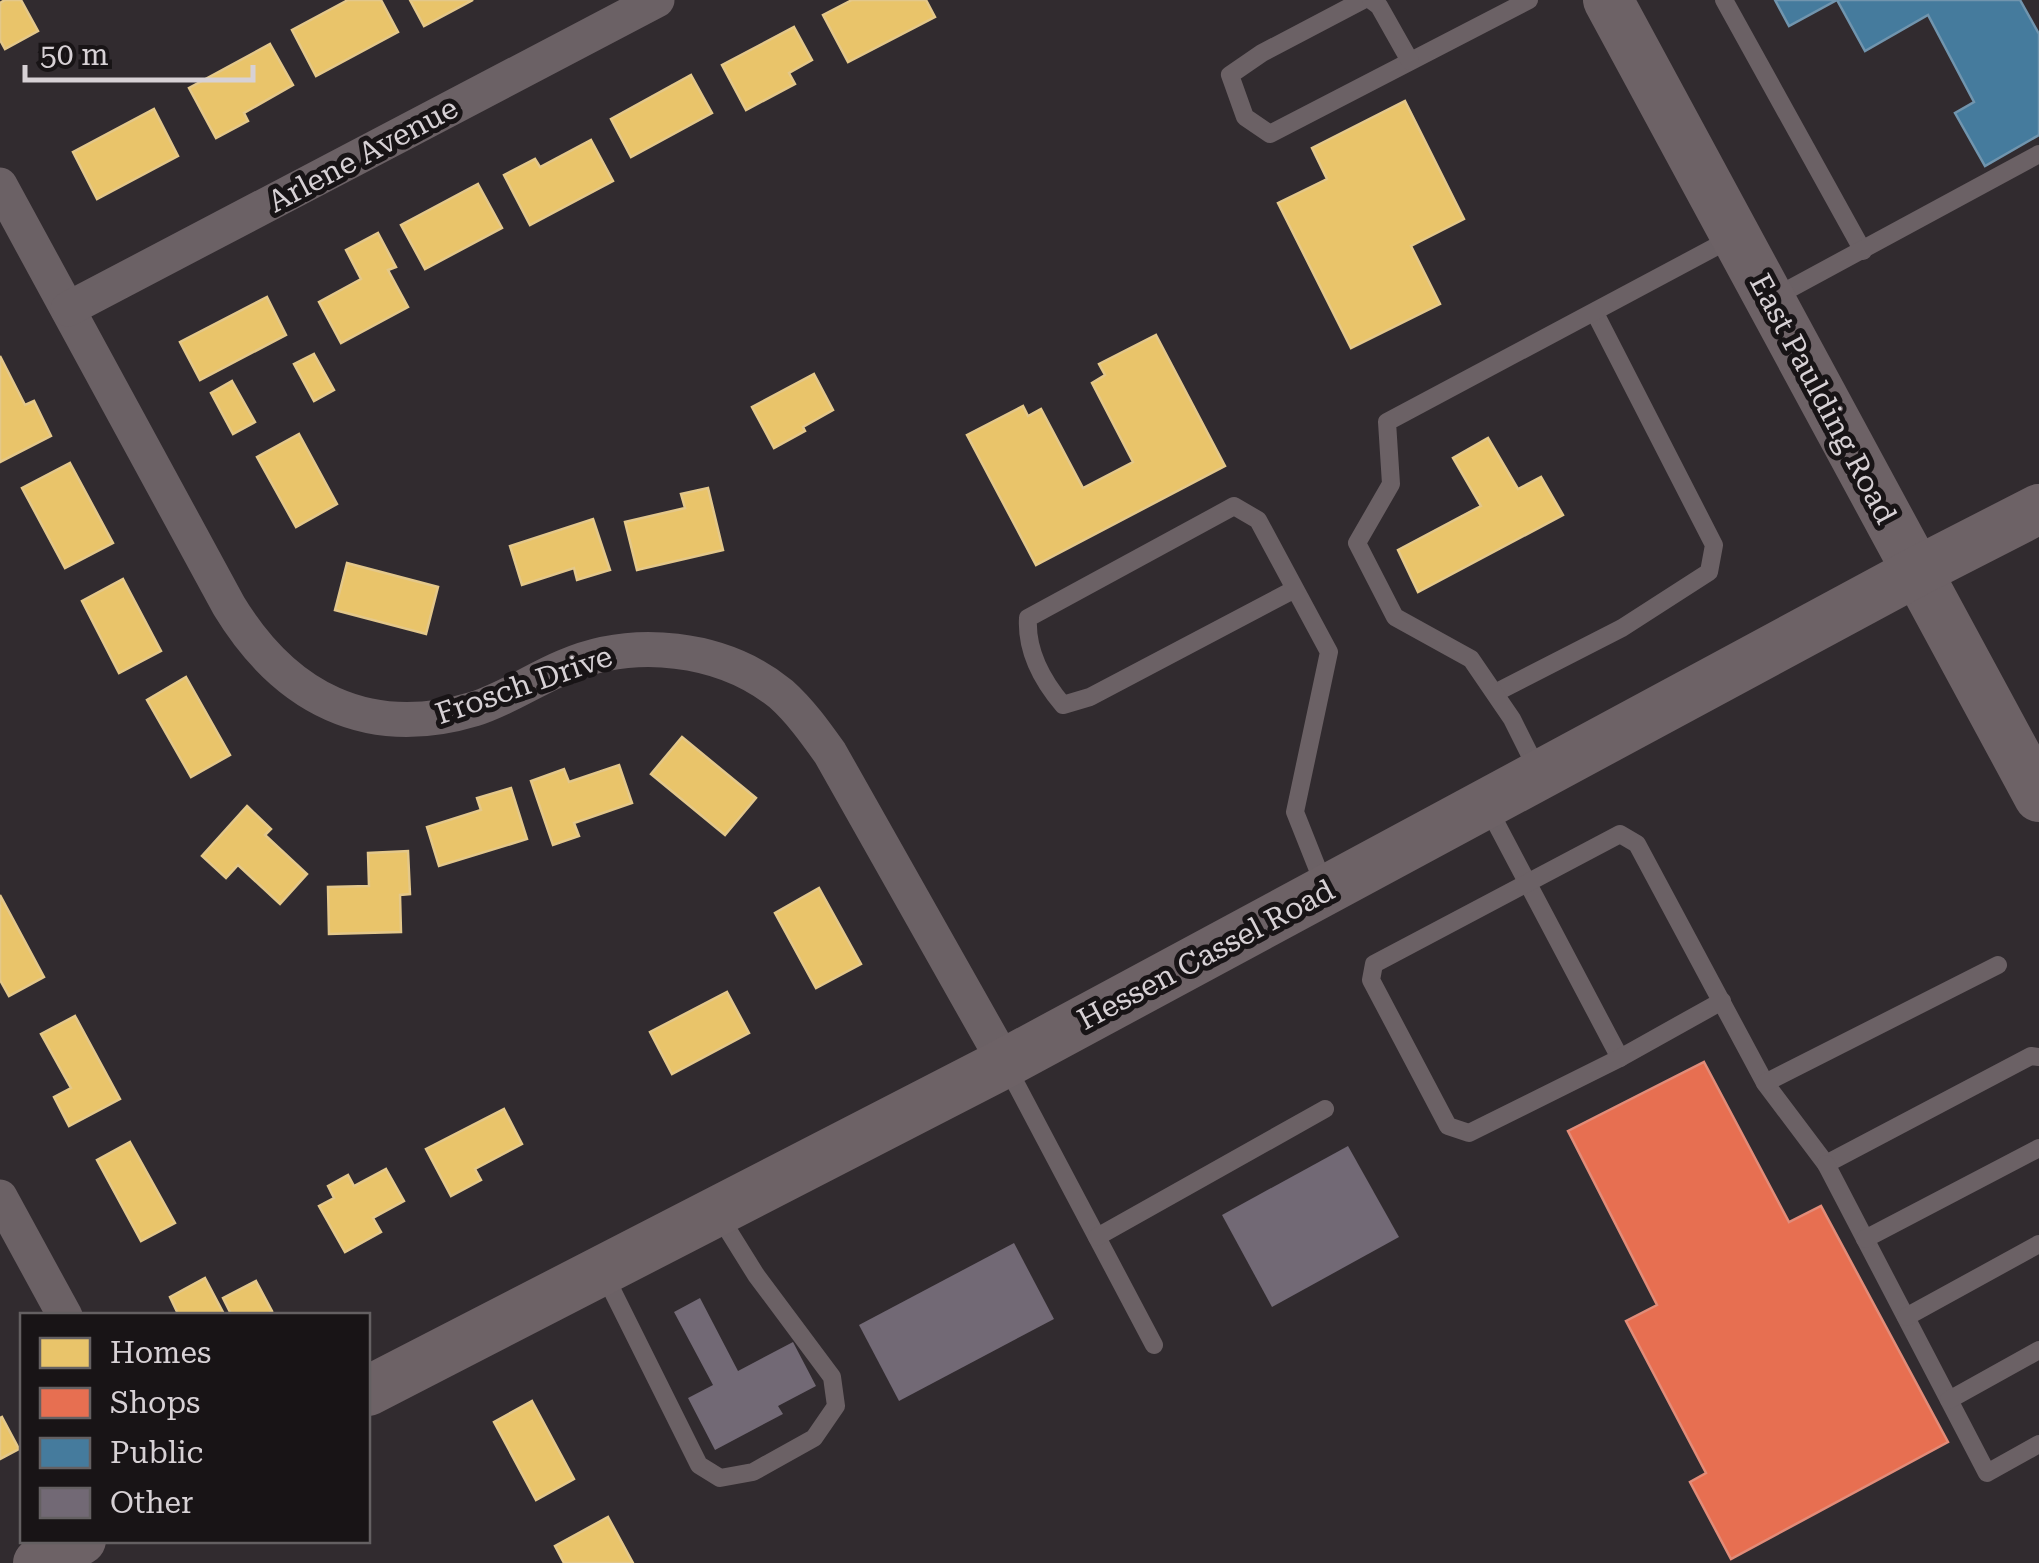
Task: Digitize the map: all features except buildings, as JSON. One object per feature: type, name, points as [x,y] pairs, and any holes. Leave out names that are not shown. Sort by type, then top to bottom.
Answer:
[{"type":"main road","name":"East Paulding Road","points":[[1608,0],[2039,797]]},
{"type":"main road","name":"Hessen Cassel Road","points":[[370,1390],[1005,1062],[2039,509]]},
{"type":"main road","points":[[38,1563],[75,1543]]},
{"type":"street","name":"Arlene Avenue","points":[[68,309],[657,0]]},
{"type":"street","name":"Frosch Drive","points":[[0,185],[229,606],[268,660],[296,683],[354,714],[384,720],[418,720],[474,709],[565,666],[619,651],[681,652],[741,669],[783,696],[830,752],[1005,1062]]},
{"type":"street","points":[[0,1197],[63,1313]]},
{"type":"lane","points":[[1363,0],[1262,53],[1230,75],[1245,117],[1270,134],[1529,0]]},
{"type":"lane","points":[[1371,0],[1379,6],[1410,61]]},
{"type":"lane","points":[[1724,0],[1862,251]]},
{"type":"lane","points":[[1770,299],[2039,154]]},
{"type":"lane","points":[[1540,774],[1495,693],[1471,660],[1395,616],[1356,543],[1391,484],[1388,422],[1735,237]]},
{"type":"lane","points":[[1495,693],[1622,628],[1710,572],[1714,546],[1595,313]]},
{"type":"lane","points":[[1295,589],[1090,697],[1063,704],[1051,691],[1026,642],[1028,618],[1234,506],[1258,520],[1329,652],[1294,812],[1326,890]]},
{"type":"lane","points":[[1486,803],[1620,1058]]},
{"type":"lane","points":[[1722,1001],[1469,1134],[1448,1126],[1371,980],[1374,964],[1526,881],[1620,834],[1638,844],[1722,1001],[1765,1083],[1826,1164],[1987,1473],[2039,1444]]},
{"type":"lane","points":[[1765,1083],[1998,966]]},
{"type":"lane","points":[[1826,1164],[2035,1056],[2039,1038]]},
{"type":"lane","points":[[1005,1062],[1154,1345]]},
{"type":"lane","points":[[1098,1238],[1325,1109]]},
{"type":"lane","points":[[1865,1239],[2039,1148]]},
{"type":"lane","points":[[602,1269],[698,1465],[720,1478],[753,1472],[814,1438],[836,1406],[832,1377],[756,1276],[717,1212]]},
{"type":"lane","points":[[1906,1317],[2039,1244]]},
{"type":"lane","points":[[1949,1400],[2039,1350]]}]
